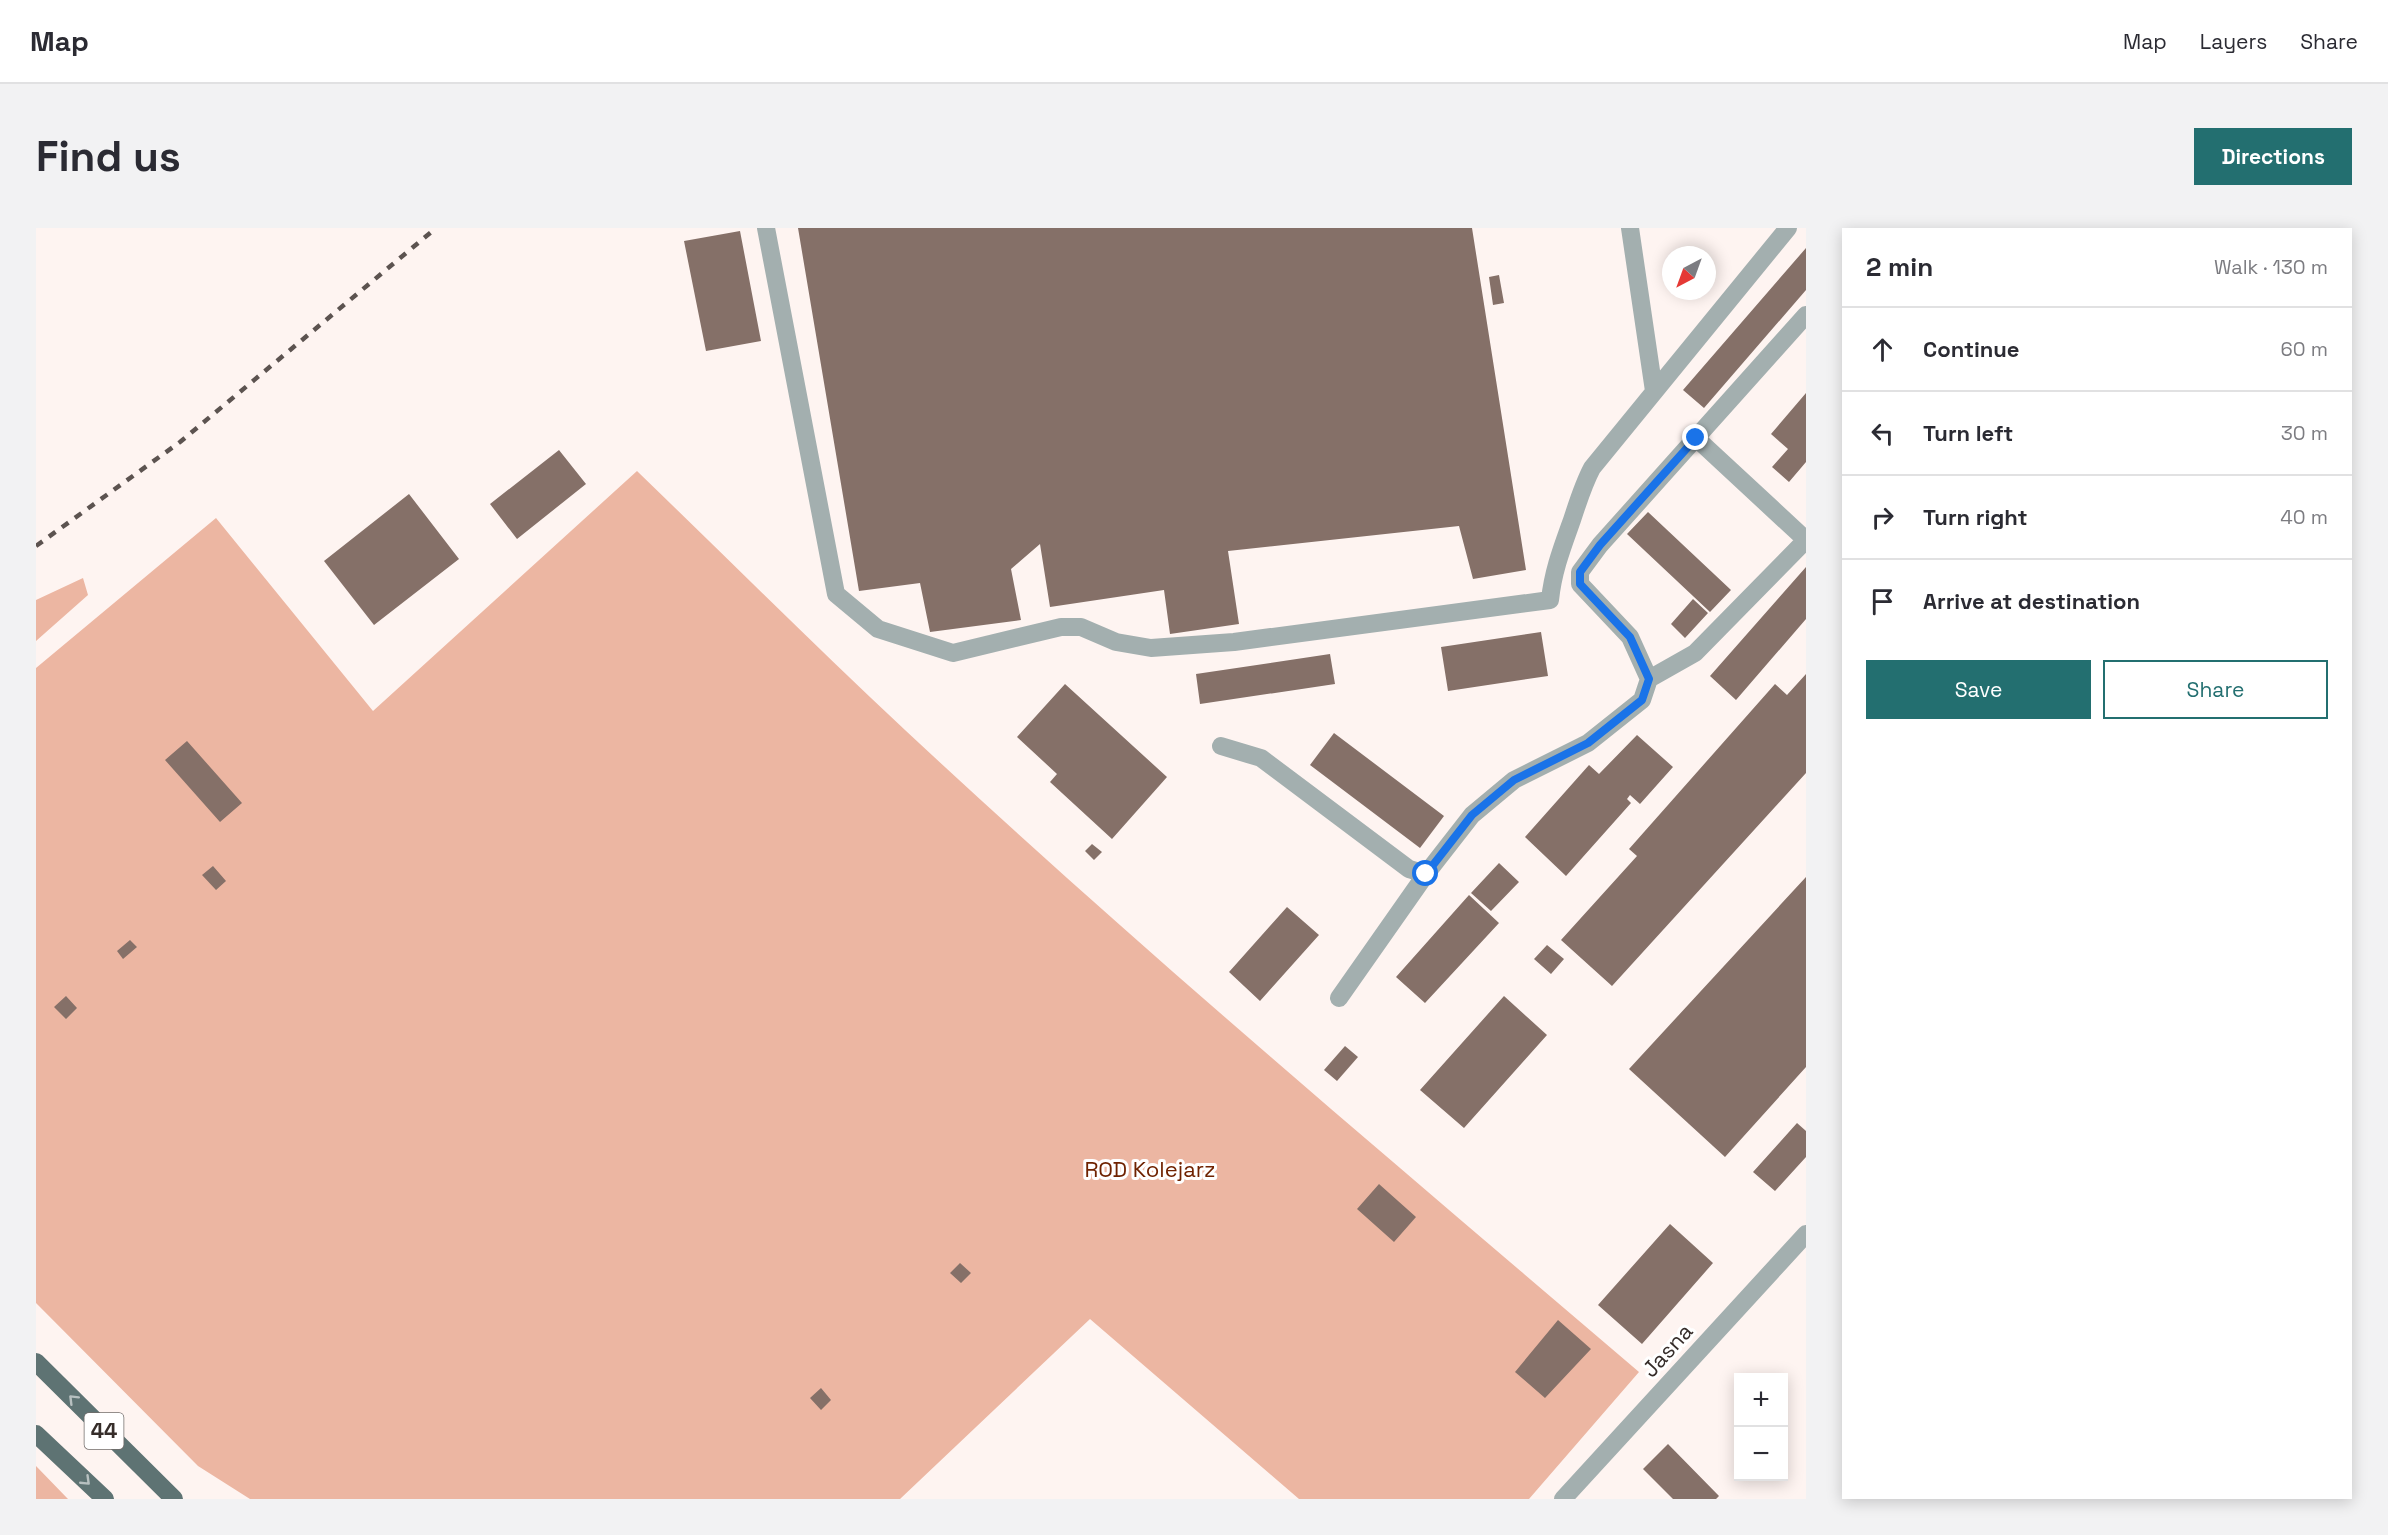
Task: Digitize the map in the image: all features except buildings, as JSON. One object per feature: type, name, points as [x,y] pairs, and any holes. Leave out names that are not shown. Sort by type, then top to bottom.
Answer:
[{"type":"main road","name":"44","points":[[36,1362],[174,1499]]},
{"type":"main road","name":"44","points":[[36,1434],[105,1499]]},
{"type":"street","points":[[766,228],[836,594],[878,629],[953,654],[1061,627],[1081,627],[1116,642],[1152,648],[1234,642],[1550,600],[1552,573],[1558,552],[1572,519],[1579,494],[1592,468],[1788,228]]},
{"type":"street","points":[[1630,228],[1654,391]]},
{"type":"street","points":[[1649,679],[1630,637],[1580,584],[1580,572],[1600,545],[1806,315]]},
{"type":"street","points":[[1339,998],[1426,874],[1472,815],[1514,780],[1588,743],[1642,700],[1649,679],[1695,653],[1806,540],[1696,438]]},
{"type":"street","points":[[1221,746],[1261,758],[1409,869],[1426,874]]},
{"type":"street","name":"Jasna","points":[[1563,1499],[1806,1234]]},
{"type":"green space","name":"ROD Kolejarz","points":[[637,471],[871,698],[1085,894],[1639,1372],[1529,1499],[1299,1499],[1090,1319],[900,1499],[250,1499],[198,1466],[36,1303],[36,668],[216,518],[373,711]]},
{"type":"green space","points":[[83,578],[88,595],[36,641],[36,600]]},
{"type":"green space","points":[[36,1466],[68,1499],[36,1499]]},
{"type":"railway","points":[[36,546],[180,442],[436,228]]},
{"type":"route","points":[[1426,874],[1472,815],[1514,780],[1588,743],[1642,700],[1649,679],[1630,637],[1580,584],[1580,572],[1600,545],[1696,438]]}]
